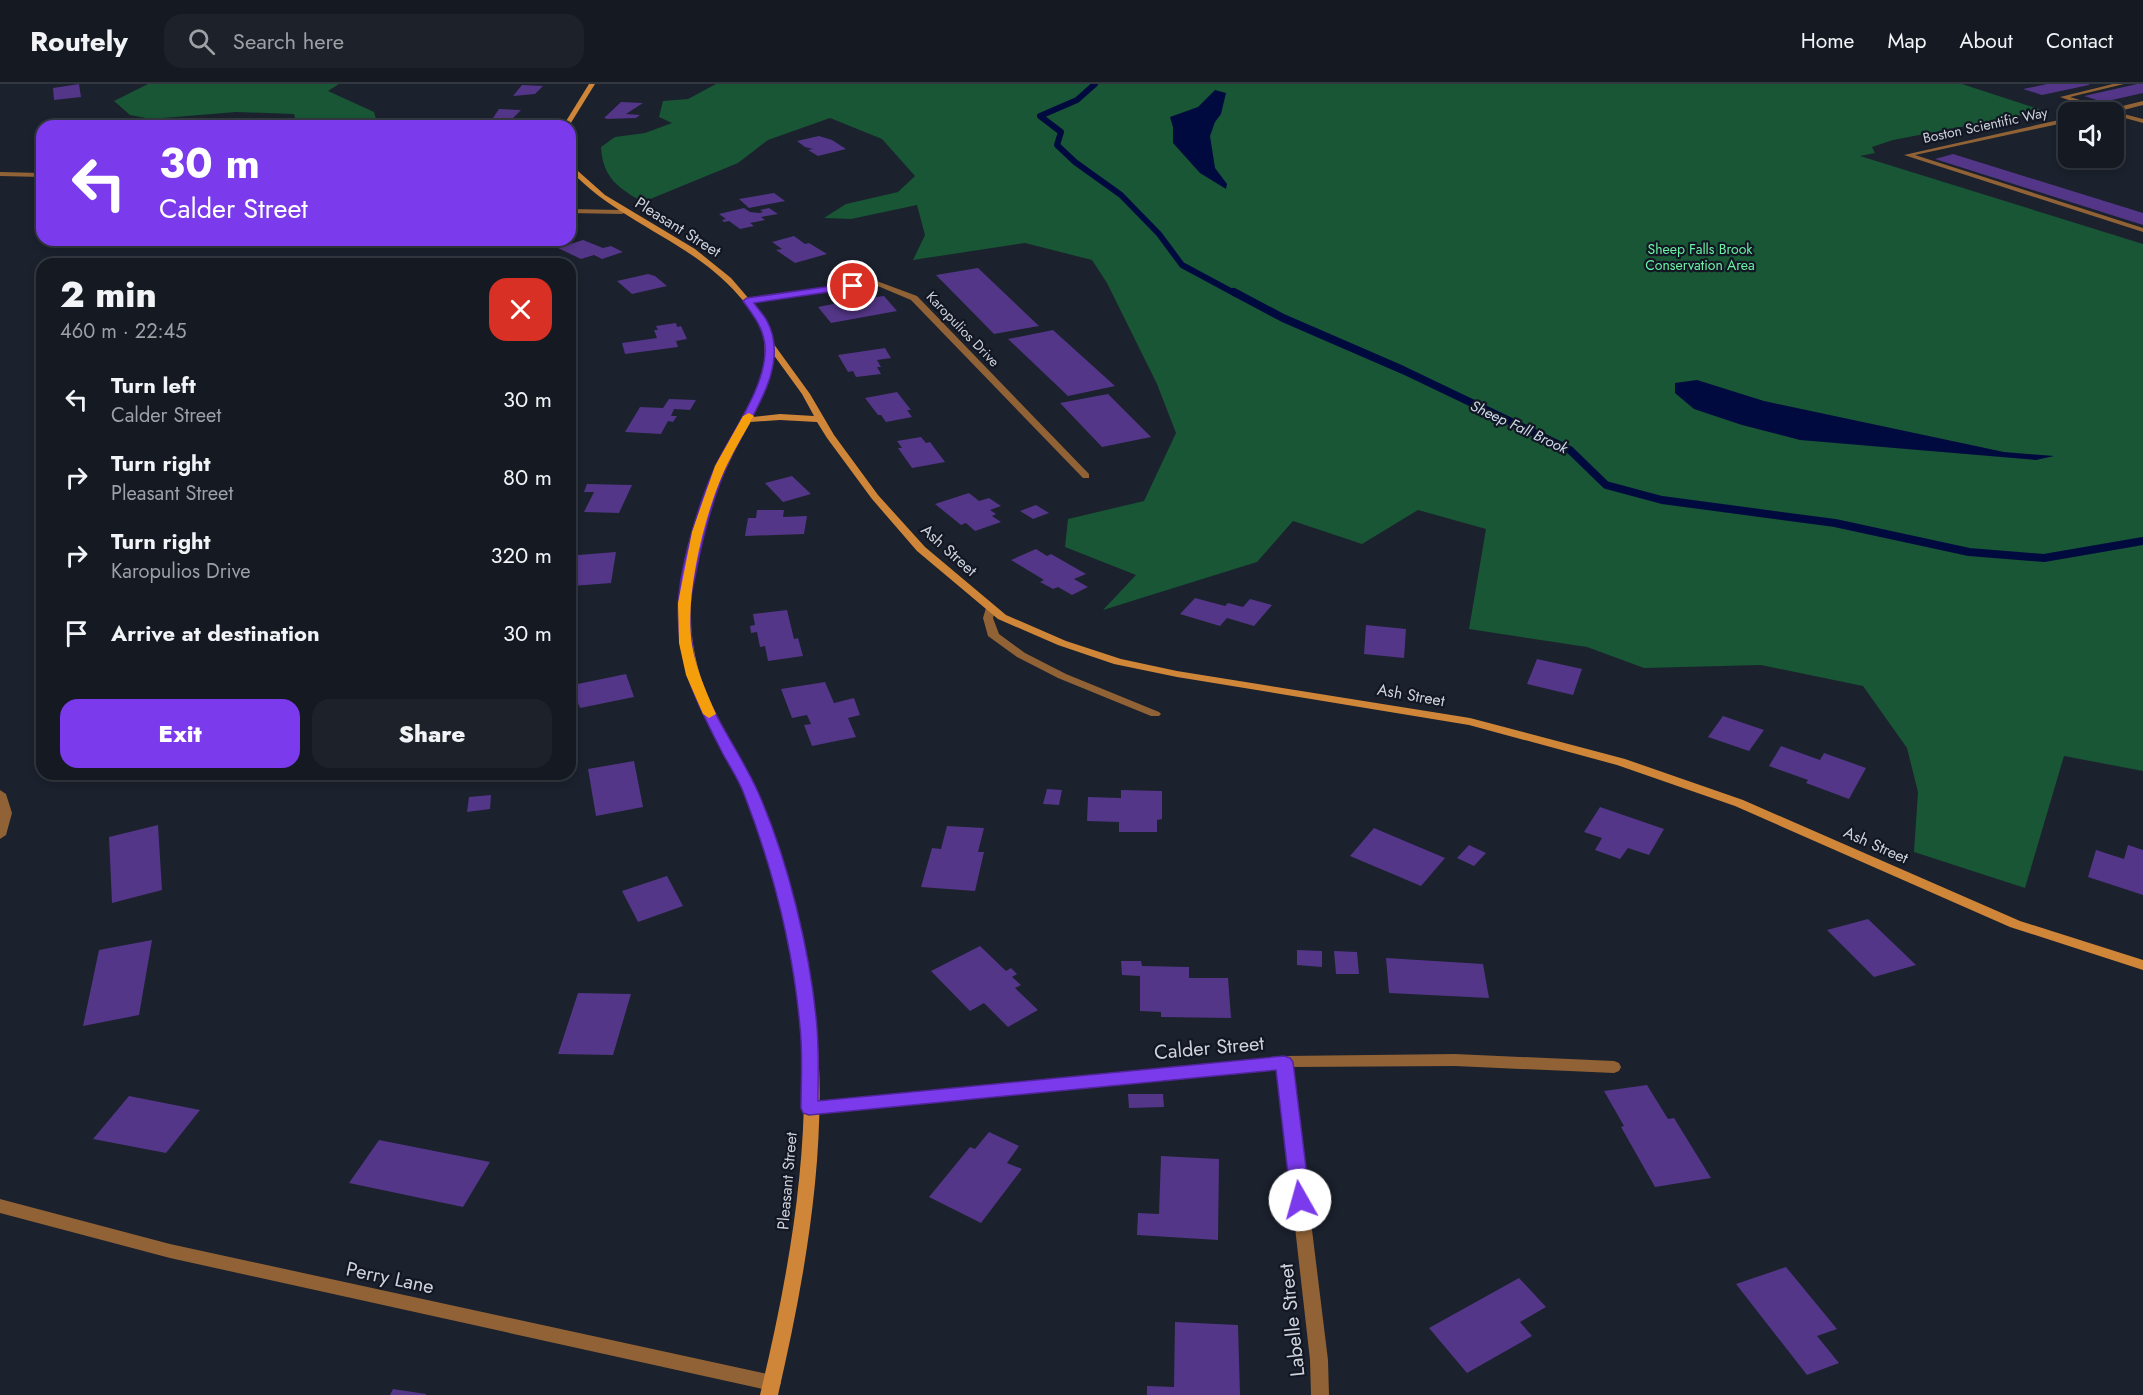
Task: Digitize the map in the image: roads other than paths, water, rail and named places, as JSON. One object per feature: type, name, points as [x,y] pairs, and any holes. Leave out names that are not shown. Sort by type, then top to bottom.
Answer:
[{"type":"street","points":[[570,120],[592,84]]},
{"type":"street","points":[[2079,102],[2063,97],[2121,84]]},
{"type":"street","points":[[2124,108],[2143,103]]},
{"type":"street","points":[[2124,116],[2143,121]]},
{"type":"street","name":"Boston Scientific Way","points":[[2058,122],[1907,155],[2143,230]]},
{"type":"street","name":"Pleasant Street","points":[[576,173],[587,187],[622,212],[711,264],[747,301],[763,322],[770,345],[767,369],[747,420],[721,466],[698,532],[684,603],[685,643],[692,675],[709,714],[751,792],[780,876],[802,967],[809,1030],[809,1108],[801,1225],[771,1389]]},
{"type":"street","points":[[0,174],[36,176]]},
{"type":"street","points":[[576,211],[622,212]]},
{"type":"street","name":"Karopulios Drive","points":[[747,301],[874,282],[914,298],[1086,476]]},
{"type":"street","name":"Ash Street","points":[[770,345],[806,394],[830,436],[875,497],[921,549],[1002,617],[1118,662],[1177,674],[1470,722],[1621,762],[1739,803],[2015,924],[2143,965]]},
{"type":"street","points":[[747,420],[780,417],[820,419]]},
{"type":"street","points":[[991,608],[988,618],[994,636],[1021,655],[1073,681],[1155,714]]},
{"type":"street","points":[[0,794],[6,813],[0,835]]},
{"type":"street","name":"Calder Street","points":[[809,1108],[1284,1062],[1455,1060],[1614,1067]]},
{"type":"street","name":"Labelle Street","points":[[1284,1062],[1319,1360],[1320,1395]]},
{"type":"street","name":"Perry Lane","points":[[0,1206],[170,1251],[771,1389]]},
{"type":"waterway","name":"Sheep Fall Brook","points":[[1095,84],[1077,100],[1040,116],[1061,132],[1057,145],[1075,162],[1121,195],[1159,234],[1182,265],[1236,294]]},
{"type":"waterway","name":"Sheep Fall Brook","points":[[1234,292],[1283,318],[1403,370],[1570,450],[1606,485],[1662,500],[1835,523],[1969,552],[2044,558],[2143,541]]},
{"type":"park label","name":"Sheep Falls Brook Conservation Area","points":[[1700,258]]}]
